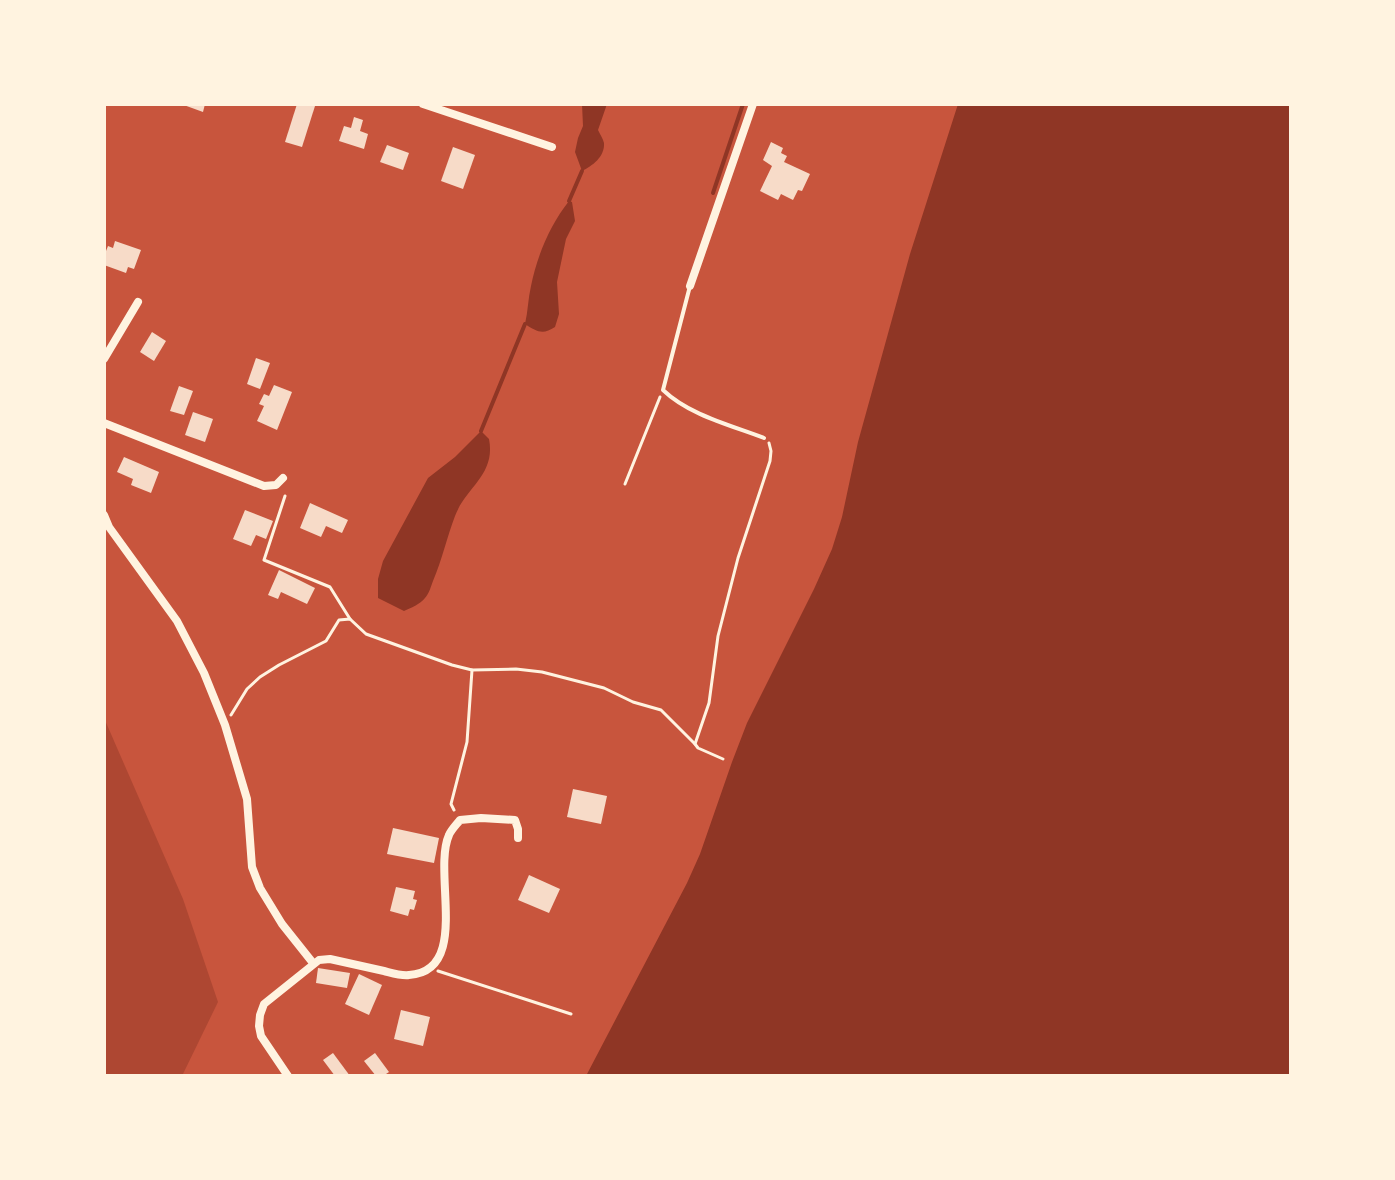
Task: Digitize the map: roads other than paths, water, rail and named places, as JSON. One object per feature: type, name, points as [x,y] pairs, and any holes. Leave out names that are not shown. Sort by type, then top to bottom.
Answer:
[{"type":"street","points":[[423,104],[552,147]]},
{"type":"street","points":[[690,286],[753,104]]},
{"type":"street","points":[[104,359],[138,302]]},
{"type":"street","points":[[104,423],[264,486],[276,485],[283,478]]},
{"type":"street","points":[[104,515],[109,527],[177,621],[204,673],[225,725],[247,799],[252,867],[260,888],[282,924],[313,963]]},
{"type":"street","points":[[288,1076],[261,1036],[260,1015],[264,1004],[319,960],[330,959],[406,976],[431,969],[438,961],[445,936],[444,860],[449,835],[460,820],[481,818],[515,820],[518,838]]},
{"type":"lane","points":[[690,286],[663,390],[673,400],[699,413],[764,438]]},
{"type":"waterway","points":[[713,193],[743,104]]},
{"type":"waterway","points":[[569,201],[582,171]]},
{"type":"waterway","points":[[481,431],[525,324]]}]
